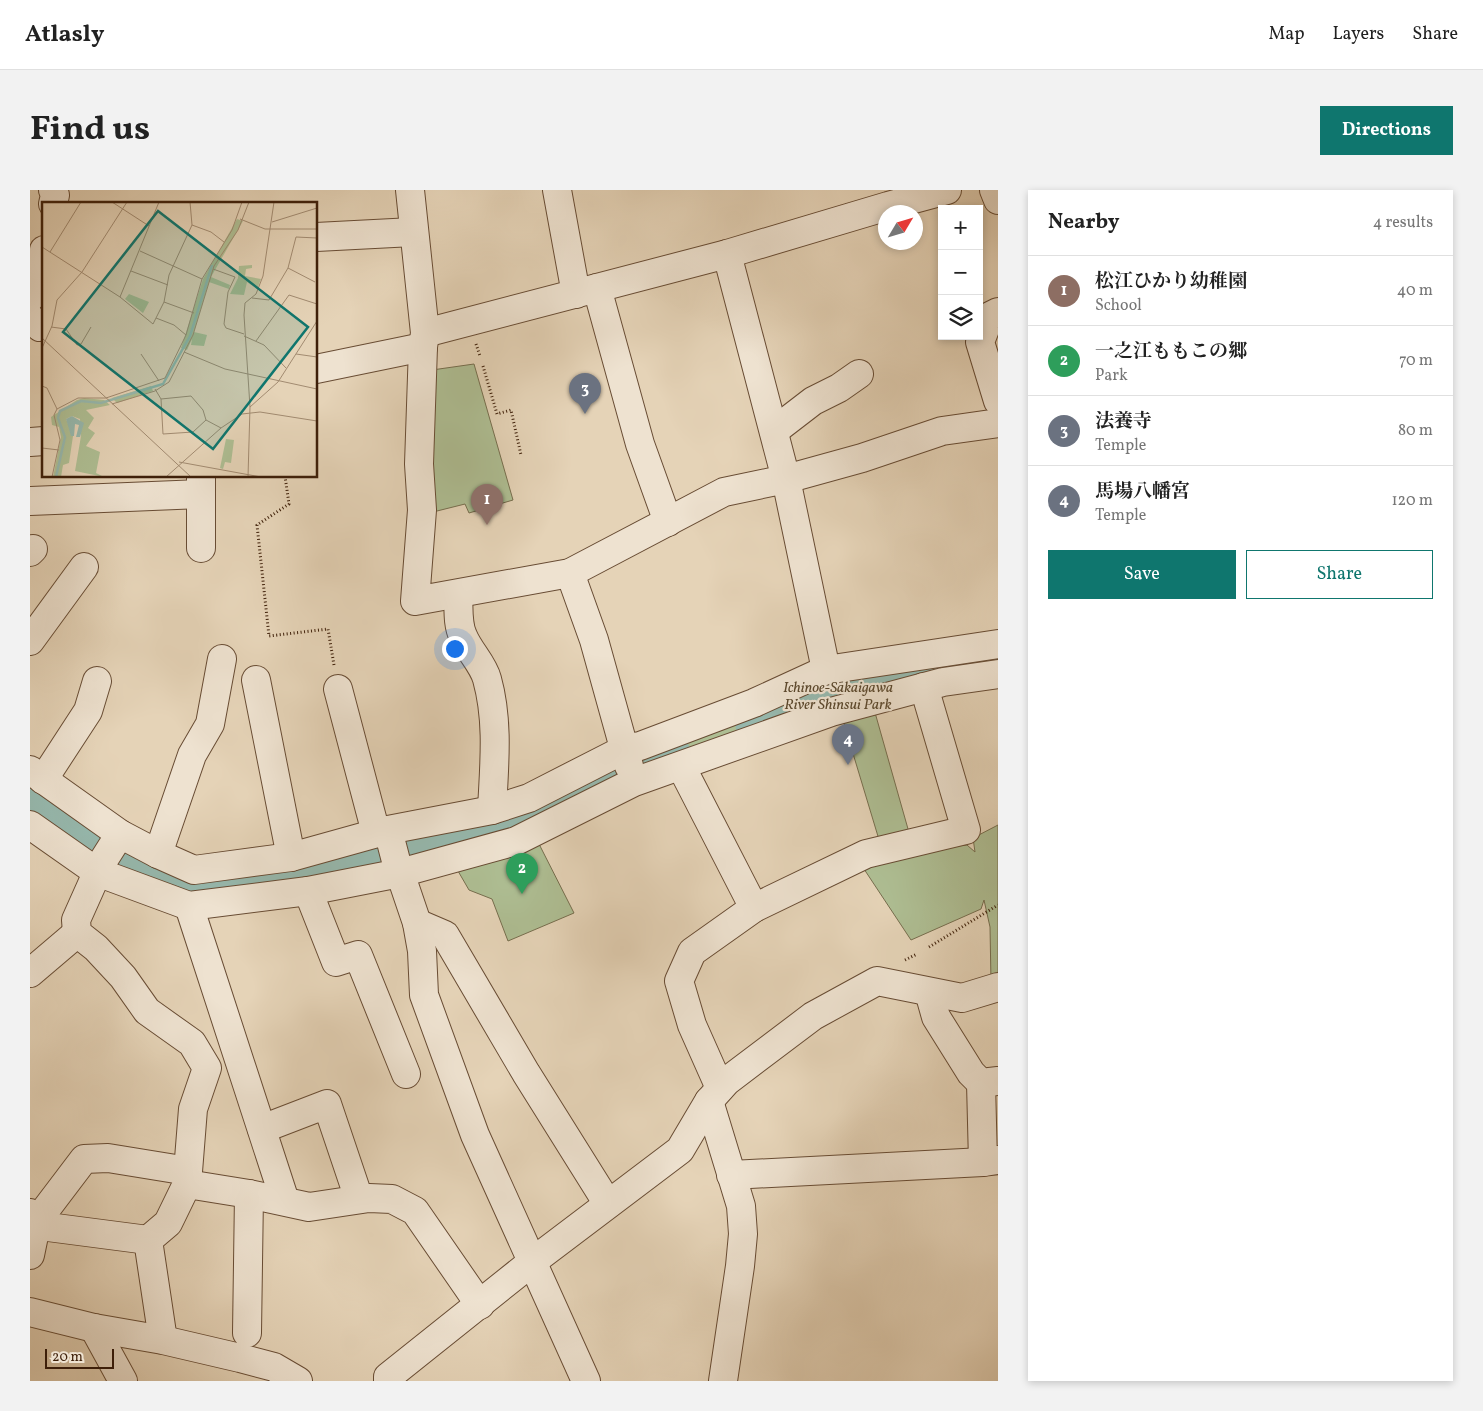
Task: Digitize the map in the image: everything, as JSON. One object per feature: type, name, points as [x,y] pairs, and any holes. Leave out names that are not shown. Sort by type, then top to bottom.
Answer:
[{"type":"street","points":[[410,190],[424,340],[419,464],[422,510],[415,601],[570,573],[724,492],[786,479],[862,458],[942,431],[998,424]]},
{"type":"street","points":[[557,190],[587,291],[668,522]]},
{"type":"street","points":[[318,368],[424,340],[587,291],[728,254],[887,198],[947,190]]},
{"type":"street","points":[[994,190],[998,200]]},
{"type":"street","points":[[318,237],[413,232]]},
{"type":"street","points":[[728,254],[786,479],[826,670]]},
{"type":"street","points":[[30,298],[36,291],[42,260]]},
{"type":"street","points":[[998,312],[990,316],[980,342],[998,401]]},
{"type":"street","points":[[30,318],[40,327],[42,326]]},
{"type":"street","points":[[774,431],[813,401],[859,374]]},
{"type":"street","points":[[30,501],[201,485],[201,548]]},
{"type":"street","points":[[30,641],[84,567]]},
{"type":"street","points":[[570,573],[594,640],[630,768]]},
{"type":"street","points":[[458,594],[462,634],[487,677],[493,708],[496,750],[492,810]]},
{"type":"street","points":[[97,681],[88,711],[37,775],[108,854],[158,854],[194,870],[291,857],[390,847],[516,841],[630,768],[640,746],[754,703],[826,670],[998,644]]},
{"type":"street","points":[[158,854],[192,755],[210,724],[222,659]]},
{"type":"street","points":[[189,906],[308,891],[390,847],[529,798],[630,768],[681,766],[831,712],[943,682],[998,674]]},
{"type":"street","points":[[256,680],[291,857]]},
{"type":"street","points":[[723,1381],[740,1266],[743,1234],[741,1206],[731,1175],[715,1095],[679,981],[692,952],[754,908],[866,854],[966,830],[924,687]]},
{"type":"street","points":[[338,689],[417,923],[422,951],[424,994],[474,1135],[586,1381]]},
{"type":"street","points":[[681,766],[754,908]]},
{"type":"street","points":[[30,825],[108,854],[189,906],[285,1201]]},
{"type":"street","points":[[33,1217],[48,1227],[148,1240],[168,1223],[187,1177],[193,1110],[207,1068],[192,1044],[147,1010],[123,977],[96,948],[77,933],[76,920],[108,854]]},
{"type":"street","points":[[308,891],[336,962],[358,955],[406,1074]]},
{"type":"street","points":[[417,923],[445,935],[526,1073],[608,1204]]},
{"type":"street","points":[[30,973],[77,933]]},
{"type":"street","points":[[388,1381],[388,1377],[532,1262],[680,1150],[715,1095],[727,1081],[813,1016],[876,981],[962,998],[998,987]]},
{"type":"street","points":[[731,1175],[991,1161],[989,1082],[971,1073],[936,1016],[929,992]]},
{"type":"street","points":[[262,1129],[327,1104],[359,1200]]},
{"type":"street","points":[[30,1255],[33,1217],[84,1158],[108,1158],[249,1194],[309,1207],[369,1198],[392,1199],[416,1211],[480,1305]]},
{"type":"street","points":[[247,1333],[249,1194]]},
{"type":"street","points":[[148,1240],[163,1340]]},
{"type":"street","points":[[30,1312],[94,1328],[163,1340],[274,1367],[298,1381]]},
{"type":"street","points":[[94,1328],[123,1381]]},
{"type":"path","points":[[483,366],[497,414],[511,410],[521,455]]},
{"type":"path","points":[[285,478],[289,504],[257,525],[268,636],[328,629],[338,689]]},
{"type":"path","points":[[929,947],[998,905]]},
{"type":"green space","points":[[474,364],[513,500],[469,513],[465,504],[433,512],[432,370]]},
{"type":"green space","name":"Ichinoe-Sakaigawa River Shinsui Park","points":[[998,650],[998,680],[874,709],[910,836],[880,843],[842,717],[420,874],[407,834],[577,782],[830,676]]},
{"type":"green space","points":[[30,775],[104,836],[84,865],[30,822]]},
{"type":"green space","points":[[998,825],[998,980],[991,982],[990,927],[984,900],[981,909],[911,940],[862,866],[919,850],[967,845],[975,852],[973,838]]},
{"type":"green space","points":[[538,842],[574,913],[508,941],[492,899],[469,890],[458,871]]},
{"type":"green space","points":[[371,843],[383,883],[207,917],[107,883],[130,852],[158,865]]},
{"type":"waterway","points":[[756,725],[824,700],[937,665],[998,659]]},
{"type":"waterway","points":[[30,798],[122,864],[157,883],[209,885],[500,832],[546,811],[610,776],[672,757]]},
{"type":"place","name":"法養寺","points":[[585,414]]},
{"type":"place","name":"松江ひかり幼稚園","points":[[487,525]]},
{"type":"place","name":"馬場八幡宮","points":[[848,765]]},
{"type":"place","name":"一之江ももこの郷","points":[[522,894]]}]
